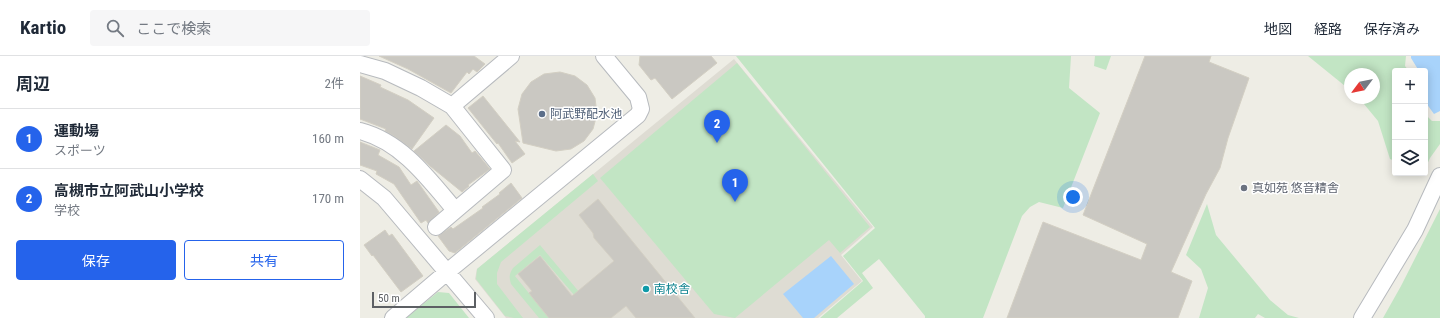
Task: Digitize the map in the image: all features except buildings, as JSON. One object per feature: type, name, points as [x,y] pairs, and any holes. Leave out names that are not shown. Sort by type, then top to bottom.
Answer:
[{"type":"street","points":[[394,318],[447,272],[638,115],[641,109],[638,97],[604,56]]},
{"type":"street","points":[[452,106],[506,57]]},
{"type":"street","points":[[360,64],[385,71],[421,88],[452,106],[503,170],[436,227]]},
{"type":"street","points":[[360,130],[385,140],[405,155],[456,210]]},
{"type":"street","points":[[1362,318],[1415,230],[1440,176]]},
{"type":"street","points":[[360,179],[384,198],[486,318]]},
{"type":"shaded area","points":[[734,59],[873,227],[841,255],[862,281],[818,318],[506,318],[475,279],[477,269]]},
{"type":"green space","points":[[736,56],[1071,56],[1069,88],[1100,113],[1063,208],[1039,202],[1030,207],[1022,216],[983,318],[925,318],[925,316],[879,259],[862,273],[873,288],[837,318],[820,318],[863,281],[843,256],[875,228]]},
{"type":"green space","points":[[1095,56],[1111,56],[1106,70],[1094,66]]},
{"type":"green space","points":[[1308,56],[1406,56],[1405,66],[1407,68],[1392,68],[1392,160],[1390,159],[1378,121],[1364,104],[1380,104],[1380,68],[1344,68],[1344,85]]},
{"type":"green space","points":[[737,63],[870,227],[840,253],[829,240],[735,318],[714,314],[600,178]]},
{"type":"green space","points":[[1428,117],[1432,121],[1440,121],[1440,144],[1428,162]]},
{"type":"green space","points":[[593,174],[598,181],[501,262],[497,273],[497,284],[523,318],[505,316],[476,279],[477,269]]},
{"type":"green space","points":[[1207,204],[1216,235],[1270,300],[1288,315],[1299,318],[1265,318],[1258,314],[1255,318],[1199,318],[1208,288],[1201,269],[1186,255]]},
{"type":"green space","points":[[1440,209],[1440,318],[1383,318],[1401,286]]},
{"type":"green space","points":[[540,245],[580,293],[575,296],[540,255],[515,276],[549,318],[539,318],[511,284],[510,279],[510,274],[513,268]]},
{"type":"green space","points":[[438,292],[449,293],[469,318],[406,318]]},
{"type":"water","points":[[1411,56],[1440,56],[1440,111],[1434,114],[1428,106],[1428,68],[1417,68]]},
{"type":"water","points":[[831,256],[854,284],[814,318],[803,318],[783,294]]},
{"type":"place","name":"阿武野配水池","points":[[542,114]]},
{"type":"place","name":"高槻市立阿武山小学校","points":[[717,143]]},
{"type":"place","name":"真如苑 悠音精舎","points":[[1244,188]]},
{"type":"place","name":"運動場","points":[[735,202]]},
{"type":"place","name":"南校舎","points":[[646,289]]}]
